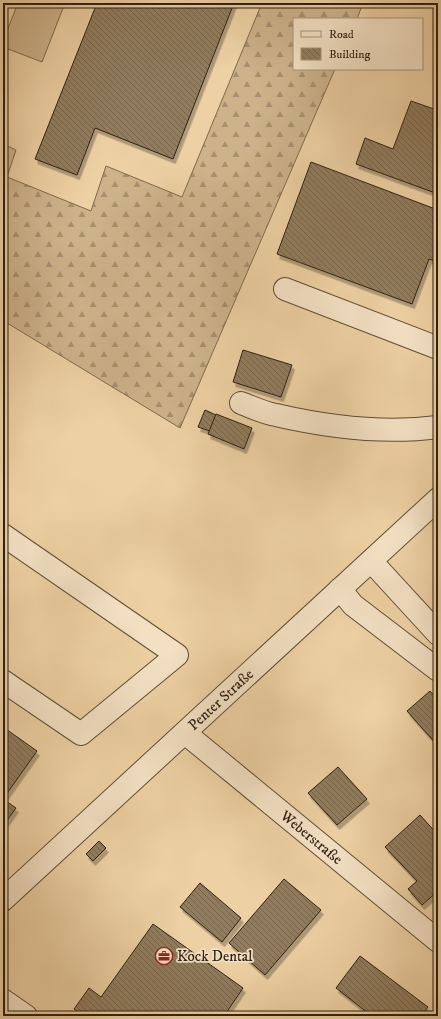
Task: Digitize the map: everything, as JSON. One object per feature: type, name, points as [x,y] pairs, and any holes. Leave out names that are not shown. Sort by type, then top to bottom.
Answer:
[{"type":"street","points":[[285,289],[438,348]]},
{"type":"street","points":[[241,403],[275,415],[323,424],[420,430],[438,427]]},
{"type":"street","name":"Penter Straße","points":[[3,900],[438,499]]},
{"type":"street","points":[[3,535],[177,655],[81,734],[3,681]]},
{"type":"street","points":[[371,561],[438,634]]},
{"type":"street","points":[[340,589],[353,605],[438,670]]},
{"type":"street","name":"Weberstraße","points":[[185,733],[438,941]]},
{"type":"street","points":[[3,1000],[26,1016]]},
{"type":"green space","points":[[18,3],[65,3],[42,62],[3,47],[3,41]]},
{"type":"green space","points":[[262,3],[363,3],[357,18],[293,18],[293,70],[335,70],[180,428],[7,323],[3,318],[3,144],[16,150],[7,177],[91,211],[106,166],[182,197]]},
{"type":"building","points":[[97,3],[234,3],[173,159],[95,128],[77,175],[35,159]]},
{"type":"building","points":[[411,101],[437,110],[438,108],[438,194],[356,164],[365,138],[393,149]]},
{"type":"building","points":[[311,162],[438,210],[438,262],[429,259],[412,304],[277,254]]},
{"type":"building","points":[[243,350],[292,365],[281,397],[233,382]]},
{"type":"building","points":[[205,410],[216,415],[210,431],[198,427]]},
{"type":"building","points":[[216,414],[252,428],[244,449],[208,434]]},
{"type":"building","points":[[430,691],[438,700],[438,746],[407,711]]},
{"type":"building","points":[[3,727],[37,751],[3,799]]},
{"type":"building","points":[[338,767],[367,799],[337,825],[308,793]]},
{"type":"building","points":[[3,799],[16,808],[3,826]]},
{"type":"building","points":[[420,815],[438,835],[438,891],[422,905],[408,889],[417,881],[385,847]]},
{"type":"building","points":[[99,841],[106,848],[93,861],[86,854]]},
{"type":"building","points":[[284,879],[321,910],[265,975],[229,943]]},
{"type":"building","points":[[200,883],[241,918],[222,942],[180,907]]},
{"type":"building","name":"Kock Dental","points":[[153,924],[243,988],[224,1016],[84,1016],[74,1009],[89,988],[101,997]]},
{"type":"building","points":[[360,956],[428,1007],[421,1016],[366,1016],[368,1013],[336,988]]},
{"type":"place","name":"Kock Dental","points":[[164,956]]}]
